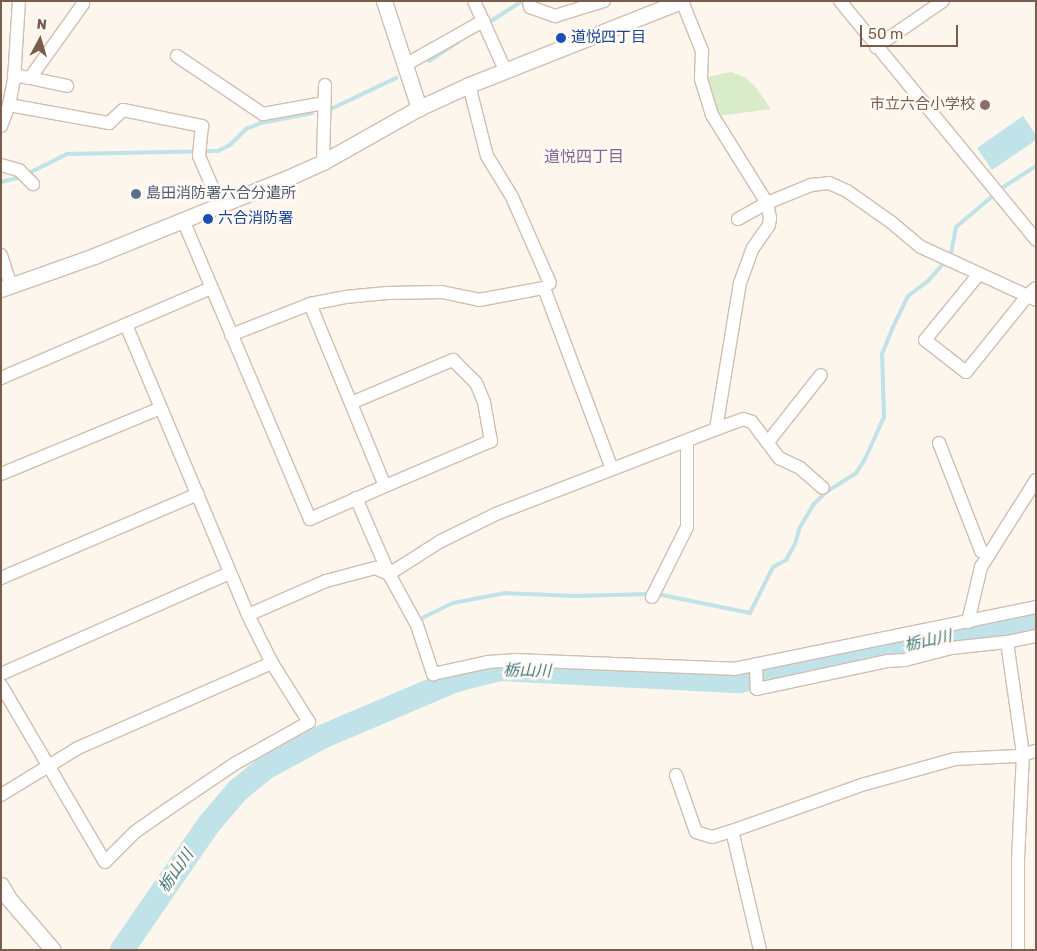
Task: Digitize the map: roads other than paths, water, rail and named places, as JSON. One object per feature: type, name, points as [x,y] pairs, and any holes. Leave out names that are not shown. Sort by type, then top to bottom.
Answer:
[{"type":"street","points":[[1,126],[10,105],[19,1]]},
{"type":"street","points":[[30,78],[84,4],[82,1]]},
{"type":"street","points":[[384,1],[419,108]]},
{"type":"street","points":[[474,1],[505,70]]},
{"type":"street","points":[[529,1],[530,7],[555,16],[604,1]]},
{"type":"street","points":[[1,255],[6,287],[94,256],[323,162],[419,108],[469,85],[681,1],[702,51],[701,78],[712,115],[767,203],[769,224],[753,248],[740,283],[716,429]]},
{"type":"street","points":[[840,1],[1036,240]]},
{"type":"street","points":[[876,47],[943,1]]},
{"type":"street","points":[[405,64],[483,21]]},
{"type":"street","points":[[177,56],[263,114],[324,103]]},
{"type":"street","points":[[14,75],[67,86]]},
{"type":"street","points":[[323,162],[325,85]]},
{"type":"street","points":[[469,85],[487,156],[512,197],[550,283]]},
{"type":"street","points":[[10,105],[110,123],[122,110],[202,126],[199,156],[220,204]]},
{"type":"street","points":[[1,165],[19,170],[32,183]]},
{"type":"street","points":[[738,219],[767,203],[811,185],[829,183],[847,190],[921,246],[979,274],[1033,295],[966,372],[925,340],[979,274]]},
{"type":"street","points":[[183,220],[230,335],[310,519],[491,441],[484,402],[476,383],[454,360],[351,403]]},
{"type":"street","points":[[1,378],[211,288]]},
{"type":"street","points":[[230,335],[310,304],[397,293],[442,292],[479,300],[544,288],[612,469]]},
{"type":"street","points":[[310,304],[385,486]]},
{"type":"street","points":[[1,685],[105,862],[135,832],[164,811],[236,763],[309,722],[272,663],[248,614],[126,325]]},
{"type":"street","points":[[768,442],[821,375]]},
{"type":"street","points":[[1,474],[161,408]]},
{"type":"street","points":[[389,574],[441,542],[496,514],[742,419],[752,422],[779,458],[800,468],[823,488]]},
{"type":"street","points":[[652,598],[687,527],[687,441]]},
{"type":"street","points":[[939,443],[981,551],[989,555]]},
{"type":"street","points":[[968,622],[981,567],[1036,480]]},
{"type":"street","points":[[1,578],[198,494]]},
{"type":"street","points":[[356,498],[389,574],[417,625],[433,674],[488,662],[514,660],[706,669],[756,666],[1036,607]]},
{"type":"street","points":[[248,614],[326,580],[375,568],[389,574]]},
{"type":"street","points":[[1,674],[230,573]]},
{"type":"street","points":[[945,627],[951,648]]},
{"type":"street","points":[[756,666],[757,689],[905,660],[951,648],[1008,642],[1036,636]]},
{"type":"street","points":[[1008,642],[1023,754],[1018,860],[1018,950]]},
{"type":"street","points":[[1,795],[78,748],[272,663]]},
{"type":"street","points":[[676,776],[696,832],[712,837],[865,784],[955,760],[1023,754],[1036,751]]},
{"type":"street","points":[[732,831],[760,950]]},
{"type":"street","points":[[1,885],[9,899],[53,950]]},
{"type":"water","points":[[1023,116],[1036,135],[1036,140],[992,170],[977,148]]},
{"type":"waterway","points":[[488,23],[522,1]]},
{"type":"waterway","points":[[429,61],[458,42]]},
{"type":"waterway","points":[[333,108],[396,78]]},
{"type":"waterway","points":[[27,174],[67,154],[218,151],[230,145],[246,129],[261,123],[312,113]]},
{"type":"waterway","points":[[951,253],[956,227],[1002,188],[1036,166]]},
{"type":"waterway","points":[[1,182],[21,177]]},
{"type":"waterway","points":[[657,594],[750,613],[773,567],[786,560],[795,544],[800,527],[814,504],[826,492],[856,473],[865,459],[884,417],[882,354],[892,329],[908,296],[929,280],[944,263]]},
{"type":"waterway","points":[[420,619],[453,603],[505,593],[575,596],[650,594]]},
{"type":"waterway","name":"栃山川","points":[[122,950],[209,824],[238,790],[265,768],[324,736],[456,680],[500,669],[740,681],[1036,617]]},
{"type":"place","name":"道悦四丁目","points":[[561,38]]},
{"type":"place","name":"市立六合小学校","points":[[985,105]]},
{"type":"place","name":"島田消防署六合分遣所","points":[[136,194]]},
{"type":"place","name":"六合消防署","points":[[208,219]]},
{"type":"district","name":"道悦四丁目","points":[[584,157]]}]
